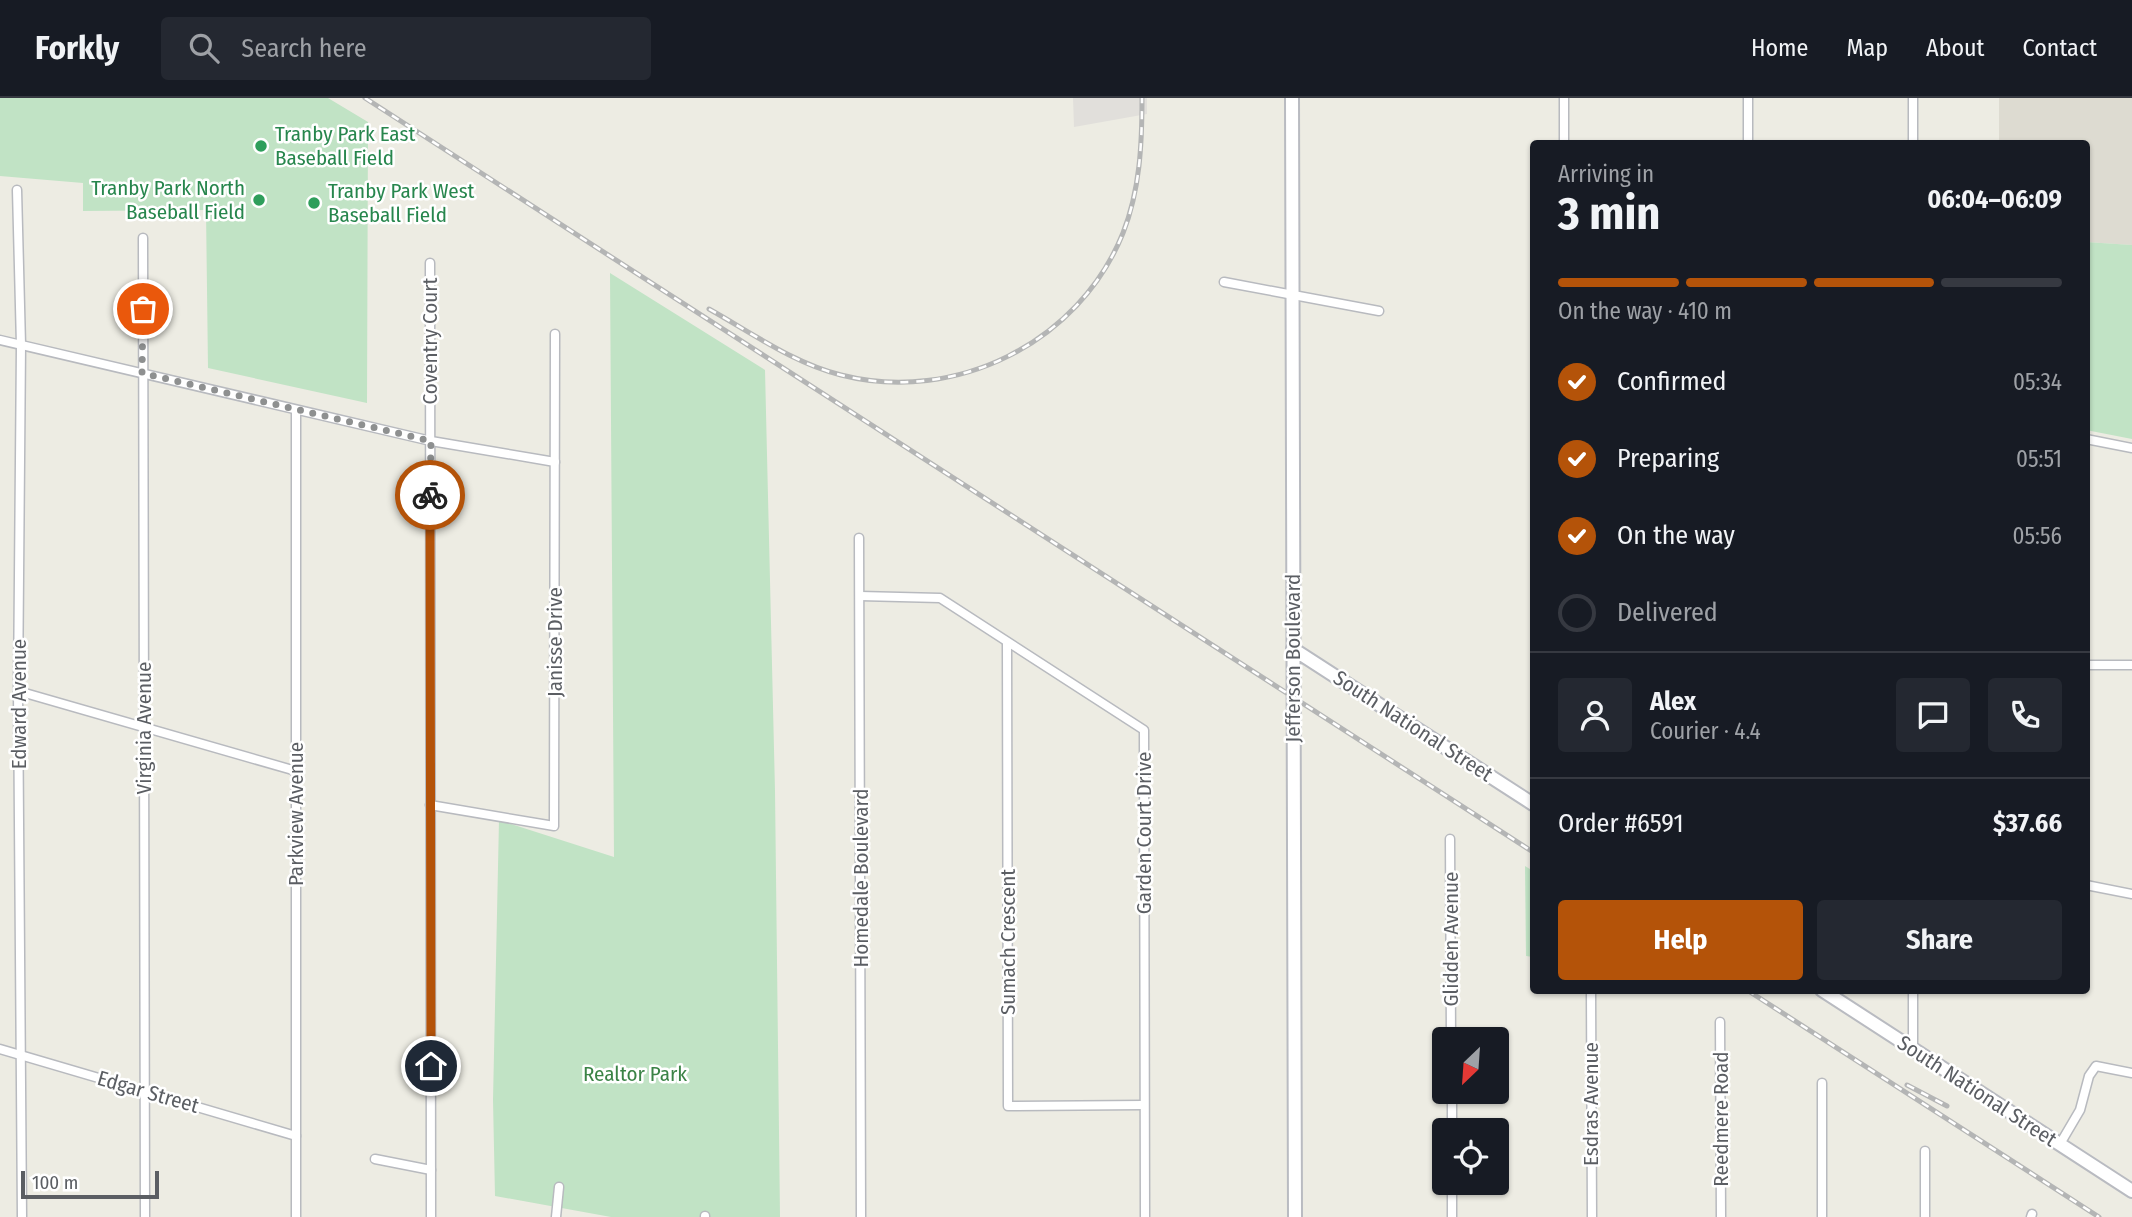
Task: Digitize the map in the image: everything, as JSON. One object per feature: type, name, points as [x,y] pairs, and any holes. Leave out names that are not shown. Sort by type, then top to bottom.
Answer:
[{"type":"street","name":"Jefferson Boulevard","points":[[1292,98],[1295,1217]]},
{"type":"street","points":[[1564,98],[1564,140]]},
{"type":"street","points":[[1748,98],[1748,140]]},
{"type":"street","points":[[1913,98],[1913,140]]},
{"type":"street","name":"Edward Avenue","points":[[18,191],[22,1217]]},
{"type":"street","name":"Virginia Avenue","points":[[142,239],[145,1217]]},
{"type":"street","name":"Coventry Court","points":[[430,263],[431,1217]]},
{"type":"street","points":[[1224,282],[1379,311]]},
{"type":"street","name":"Janisse Drive","points":[[430,805],[554,826],[555,334]]},
{"type":"street","points":[[0,340],[431,441],[555,462]]},
{"type":"street","name":"Parkview Avenue","points":[[296,411],[296,1217]]},
{"type":"street","points":[[2090,440],[2132,448]]},
{"type":"street","name":"Homedale Boulevard","points":[[859,538],[861,1217]]},
{"type":"street","name":"Garden Court Drive","points":[[860,596],[940,598],[1144,730],[1144,1217]]},
{"type":"street","name":"Sumach Crescent","points":[[1007,643],[1008,1106],[1144,1105]]},
{"type":"street","name":"South National Street","points":[[1293,649],[1530,802]]},
{"type":"street","points":[[2090,665],[2132,665]]},
{"type":"street","points":[[18,691],[296,771]]},
{"type":"street","name":"Glidden Avenue","points":[[1450,839],[1451,1027]]},
{"type":"street","points":[[2090,886],[2132,894]]},
{"type":"street","name":"Esdras Avenue","points":[[1591,994],[1592,1217]]},
{"type":"street","name":"South National Street","points":[[1828,994],[2132,1191]]},
{"type":"street","points":[[1913,994],[1913,1049]]},
{"type":"street","name":"Reedmere Road","points":[[1720,1022],[1721,1217]]},
{"type":"street","name":"Edgar Street","points":[[0,1049],[296,1136]]},
{"type":"street","points":[[2060,1144],[2080,1110],[2089,1076],[2096,1066],[2132,1073]]},
{"type":"street","points":[[1822,1083],[1822,1217]]},
{"type":"street","points":[[1925,1151],[1925,1217]]},
{"type":"street","points":[[375,1159],[431,1170]]},
{"type":"street","points":[[556,1217],[559,1187]]},
{"type":"street","points":[[1452,1195],[1452,1217]]},
{"type":"shaded area","points":[[1073,98],[1147,98],[1147,114],[1074,127]]},
{"type":"shaded area","points":[[1999,98],[2132,98],[2132,245],[2090,242],[2090,140],[1999,140]]},
{"type":"green space","points":[[0,98],[328,98],[368,122],[367,403],[208,368],[206,210],[83,211],[83,183],[0,176]]},
{"type":"green space","points":[[2090,242],[2132,245],[2132,439],[2090,431]]},
{"type":"green space","name":"Realtor Park","points":[[610,273],[765,370],[775,791],[780,1217],[611,1217],[495,1196],[493,1100],[499,820],[614,857]]},
{"type":"green space","points":[[1525,866],[1530,869],[1530,957],[1526,956]]},
{"type":"railway","points":[[365,98],[1530,850]]},
{"type":"railway","points":[[709,309],[806,363],[841,375],[884,382],[927,381],[969,372],[1008,356],[1044,334],[1076,306],[1103,272],[1123,233],[1133,200],[1140,150],[1142,98]]},
{"type":"railway","points":[[1753,994],[2099,1217]]},
{"type":"railway","points":[[1907,1085],[1947,1106]]},
{"type":"way so far","points":[[143,309],[142,373],[431,441],[430,495]]},
{"type":"place","name":"Tranby Park East Baseball Field","points":[[261,146]]},
{"type":"place","name":"Tranby Park North Baseball Field","points":[[259,200]]},
{"type":"place","name":"Tranby Park West Baseball Field","points":[[314,203]]},
{"type":"route","points":[[430,495],[431,1066]]}]
